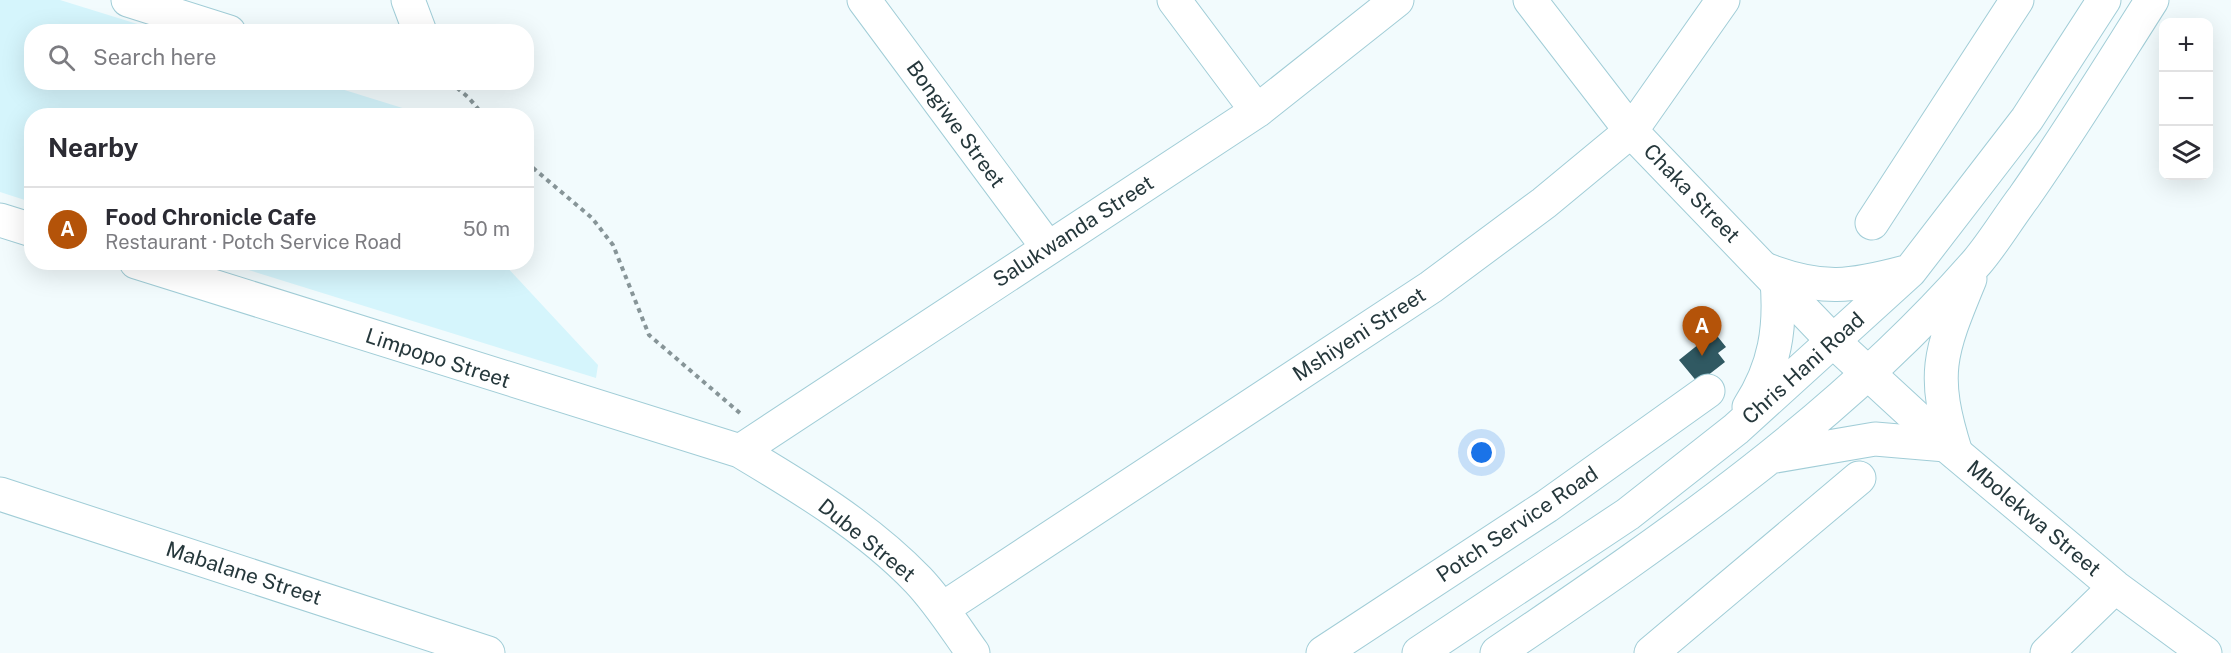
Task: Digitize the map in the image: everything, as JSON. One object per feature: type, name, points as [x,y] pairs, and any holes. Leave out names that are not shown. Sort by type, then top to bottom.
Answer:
[{"type":"street","points":[[128,0],[204,24]]},
{"type":"street","points":[[408,0],[417,24]]},
{"type":"street","name":"Bongiwe Street","points":[[864,0],[1048,248]]},
{"type":"street","points":[[1174,0],[1257,111]]},
{"type":"street","name":"Salukwanda Street","points":[[740,451],[1257,111],[1397,0]]},
{"type":"street","name":"Chaka Street","points":[[1530,0],[1631,131],[1833,341],[1870,373]]},
{"type":"street","name":"Mshiyeni Street","points":[[942,609],[1431,286],[1544,203],[1631,131],[1723,0]]},
{"type":"street","points":[[1872,223],[2017,0]]},
{"type":"street","name":"Chris Hani Road","points":[[1419,653],[1628,514],[1736,429],[1910,271],[2028,119],[2104,0]]},
{"type":"street","name":"Chris Hani Road","points":[[1497,653],[1649,550],[1768,458],[1870,373],[1978,261],[2064,140],[2152,0]]},
{"type":"street","points":[[0,220],[24,228]]},
{"type":"street","points":[[1768,458],[1875,439],[1951,449],[1939,382],[1943,349],[1978,261]]},
{"type":"street","name":"Limpopo Street","points":[[162,270],[740,451]]},
{"type":"street","points":[[1736,429],[1762,387],[1774,354],[1780,313],[1772,276],[1832,286],[1865,283],[1910,271]]},
{"type":"street","name":"Mbolekwa Street","points":[[1870,373],[1951,449],[2115,587],[2205,653]]},
{"type":"street","name":"Potch Service Road","points":[[1323,653],[1546,506],[1708,391]]},
{"type":"street","name":"Dube Street","points":[[740,451],[808,492],[861,531],[917,579],[942,609],[973,653]]},
{"type":"street","points":[[1652,653],[1859,478]]},
{"type":"street","name":"Mabalane Street","points":[[0,494],[488,653]]},
{"type":"street","points":[[2048,653],[2115,587]]},
{"type":"path","points":[[460,90],[477,108]]},
{"type":"path","points":[[534,169],[592,218],[613,245],[649,335],[727,403],[766,433]]},
{"type":"shaded area","points":[[0,0],[60,0],[137,24],[24,24],[24,90],[345,90],[402,108],[24,108],[24,200],[0,192]]},
{"type":"shaded area","points":[[249,270],[510,270],[598,365],[596,378]]},
{"type":"building","points":[[1714,332],[1726,347],[1718,353],[1725,362],[1698,383],[1679,360]]},
{"type":"place","name":"Food Chronicle Cafe","points":[[1702,356]]}]
